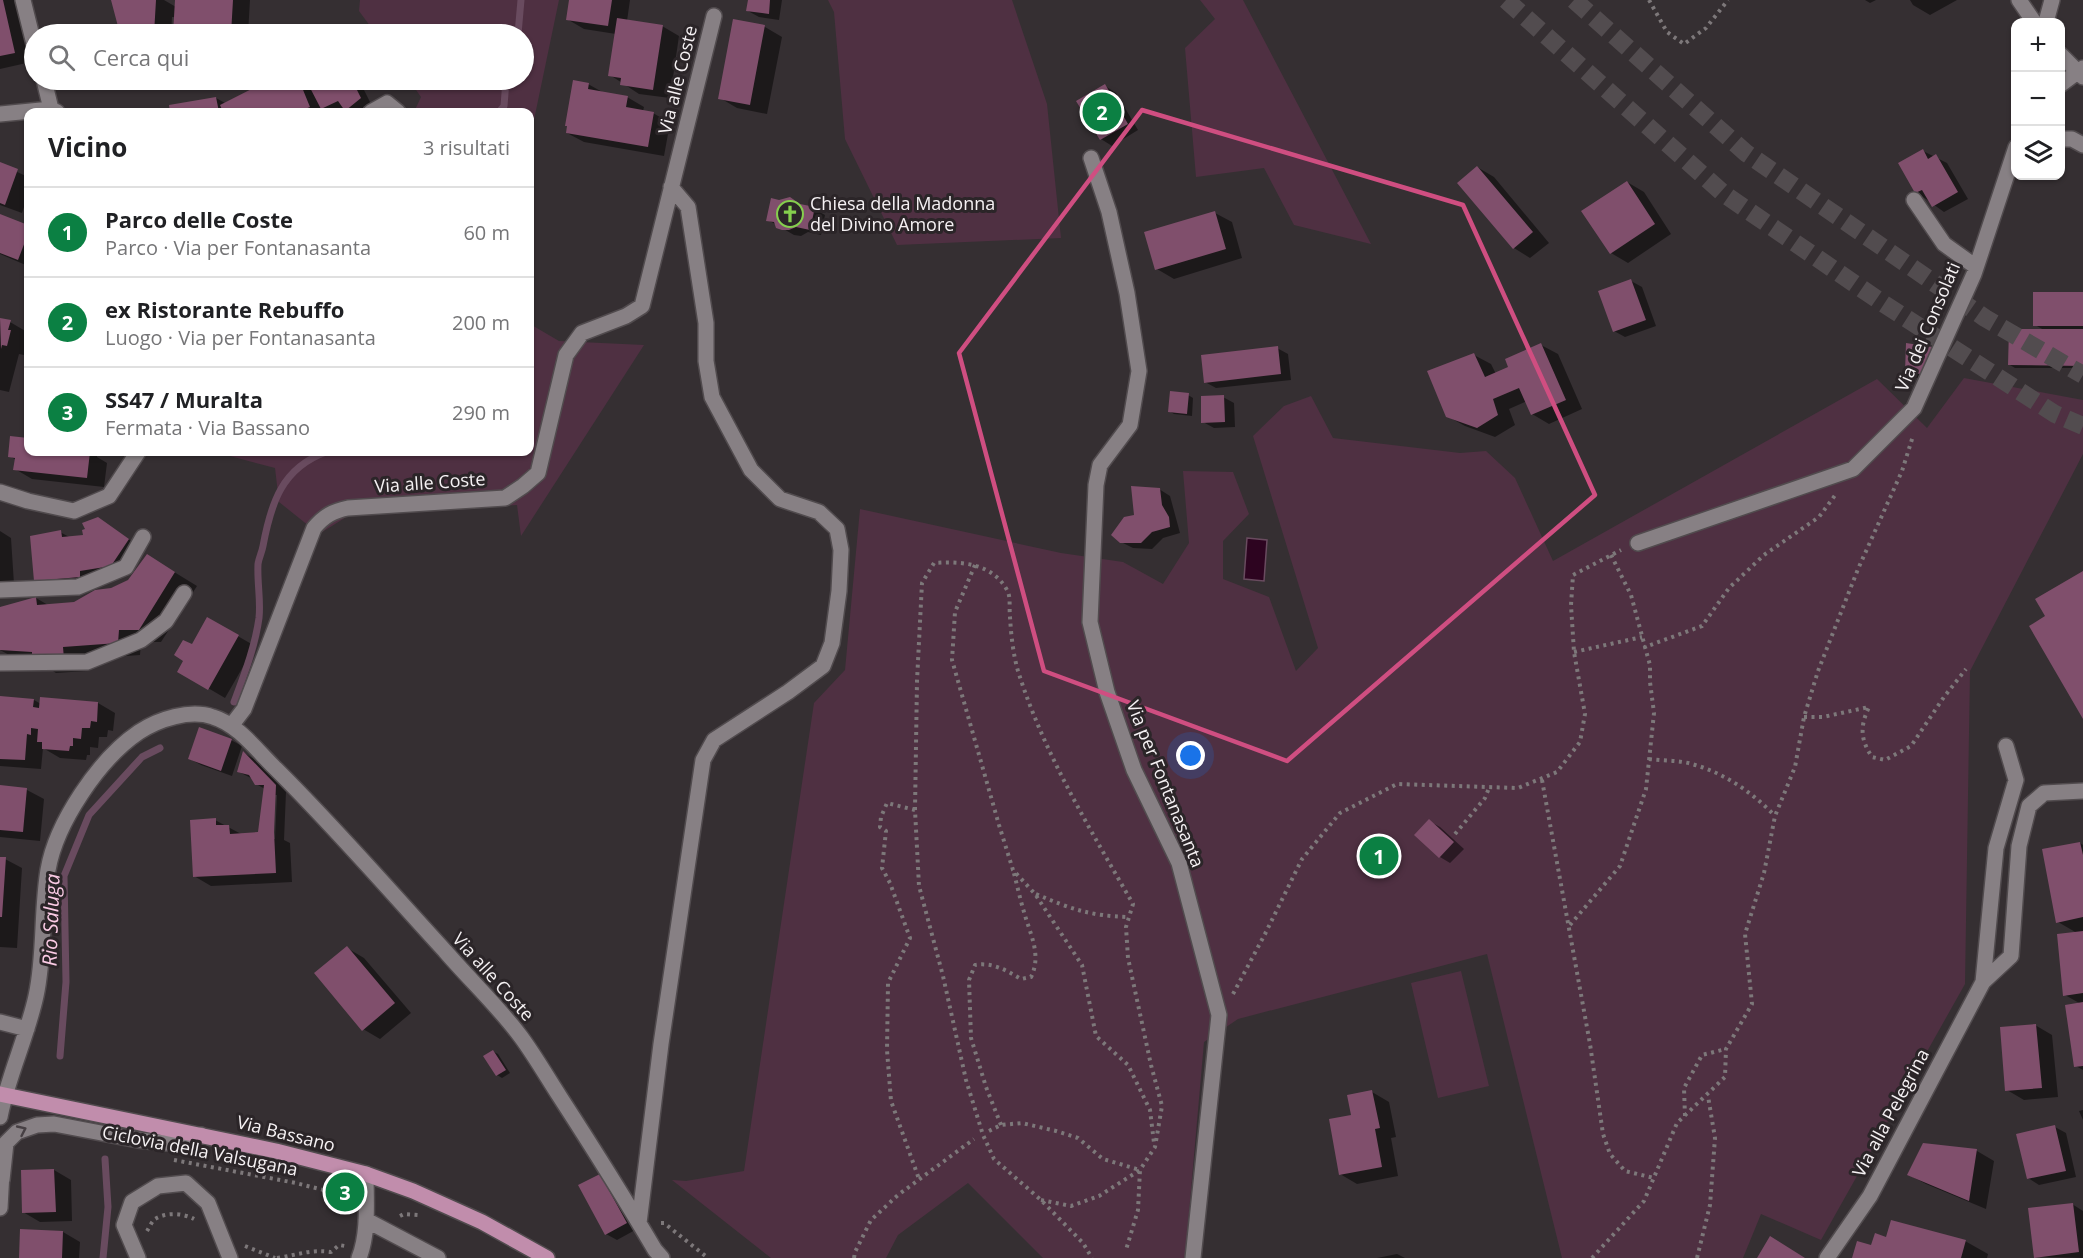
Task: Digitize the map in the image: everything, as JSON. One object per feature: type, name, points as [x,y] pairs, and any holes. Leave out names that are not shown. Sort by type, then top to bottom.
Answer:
[{"type":"main road","name":"Via Bassano","points":[[2,1094],[276,1151],[366,1174],[413,1191],[482,1222],[547,1258]]},
{"type":"street","points":[[23,0],[29,24]]},
{"type":"street","points":[[2019,0],[2031,18]]},
{"type":"street","points":[[2047,18],[2052,0]]},
{"type":"street","name":"Via alle Coste","points":[[231,726],[244,709],[314,528],[323,517],[337,510],[348,508],[505,498],[538,473],[566,355],[570,347],[582,333],[626,316],[642,306],[714,16]]},
{"type":"street","points":[[2065,58],[2081,73],[2065,83]]},
{"type":"street","points":[[47,90],[53,108]]},
{"type":"street","points":[[378,108],[387,103],[393,108]]},
{"type":"street","points":[[0,114],[24,113]]},
{"type":"street","points":[[2065,139],[2072,139],[2083,145]]},
{"type":"street","name":"Via per Fontanasanta","points":[[1091,158],[1109,212],[1127,293],[1139,371],[1130,425],[1100,465],[1096,485],[1090,622],[1107,692],[1134,770],[1179,863],[1219,1016],[1193,1258]]},
{"type":"street","name":"Via dei Consolati","points":[[1638,543],[1853,469],[1914,408],[1976,267],[2011,172]]},
{"type":"street","points":[[639,1223],[661,1044],[703,760],[714,740],[788,692],[823,666],[832,643],[840,591],[841,550],[837,529],[819,512],[780,499],[751,470],[712,397],[706,361],[706,323],[688,207],[671,187]]},
{"type":"street","points":[[1914,200],[1944,244],[1976,267]]},
{"type":"street","points":[[0,492],[74,511],[109,496],[135,456]]},
{"type":"street","points":[[0,590],[78,587],[126,567],[143,537]]},
{"type":"street","points":[[0,663],[87,662],[141,640],[166,621],[184,593]]},
{"type":"street","name":"Via alle Coste","points":[[0,1117],[2,1094],[27,1029],[39,979],[48,870],[54,846],[67,818],[86,788],[114,754],[139,732],[165,720],[184,715],[213,717],[231,726],[307,800],[520,1035],[662,1258]]},
{"type":"street","name":"Via alla Pelegrina","points":[[1983,981],[1996,848],[2016,780],[2006,746]]},
{"type":"street","name":"Via alla Pelegrina","points":[[1827,1258],[1870,1196],[1983,981],[2011,956],[2019,846],[2029,806],[2044,793],[2083,791]]},
{"type":"street","points":[[0,1022],[27,1029]]},
{"type":"street","points":[[0,1208],[6,1143],[17,1132],[36,1125],[54,1124],[166,1143],[201,1135]]},
{"type":"street","points":[[0,1147],[2,1180]]},
{"type":"street","points":[[361,1253],[366,1217],[366,1174]]},
{"type":"street","points":[[138,1258],[124,1225],[132,1202],[158,1186],[186,1183],[208,1203],[230,1258]]},
{"type":"street","points":[[366,1217],[438,1258]]},
{"type":"path","points":[[1649,0],[1667,32],[1684,44],[1706,28],[1728,0]]},
{"type":"path","points":[[1592,1258],[1644,1201],[1677,1123],[1725,1077],[1726,1049],[1752,1004],[1745,934],[1764,873],[1775,816],[1795,767],[1804,717],[1818,671],[1858,569],[1902,471],[1916,428],[1914,408]]},
{"type":"path","points":[[1645,647],[1701,626],[1729,588],[1764,555],[1819,518],[1853,469]]},
{"type":"path","points":[[1219,1016],[1265,934],[1302,859],[1340,813],[1396,784],[1518,788],[1557,772],[1580,742],[1586,714],[1574,652],[1571,605],[1573,575],[1638,543]]},
{"type":"path","points":[[1570,926],[1620,866],[1646,789],[1654,713],[1650,665],[1631,595],[1611,555]]},
{"type":"path","points":[[1041,1200],[1071,1206],[1098,1196],[1140,1170],[1155,1147],[1162,1106],[1128,958],[1126,927],[1133,904],[1074,801],[1038,725],[1017,669],[1008,591],[991,573],[975,565],[957,561],[934,563],[922,583],[916,703],[915,810],[919,886],[943,976],[966,1080],[983,1135],[994,1159],[1041,1200],[1083,1243],[1092,1258]]},
{"type":"path","points":[[975,565],[955,612],[952,660],[1024,914],[1033,937],[1035,969],[1031,977],[1021,979],[987,963],[975,964],[969,980],[971,1038],[1001,1125]]},
{"type":"path","points":[[1574,652],[1642,637]]},
{"type":"path","points":[[1804,717],[1823,717],[1869,707],[1862,721],[1864,744],[1872,757],[1885,760],[1911,746],[1966,669]]},
{"type":"path","points":[[1649,759],[1691,764],[1726,778],[1756,796],[1775,816]]},
{"type":"path","points":[[1542,780],[1570,926],[1603,1134],[1610,1154],[1625,1171],[1654,1178]]},
{"type":"path","points":[[1455,834],[1485,798],[1489,788]]},
{"type":"path","points":[[915,810],[887,803],[880,817],[880,827],[886,831],[882,867],[910,938],[888,983],[891,1101],[919,1179]]},
{"type":"path","points":[[1013,870],[1035,894],[1082,964],[1096,1036],[1128,1065],[1150,1110],[1155,1147]]},
{"type":"path","points":[[1035,894],[1078,911],[1104,916],[1129,917]]},
{"type":"path","points":[[1685,1116],[1684,1088],[1702,1055],[1726,1049]]},
{"type":"path","points":[[1697,1258],[1710,1205],[1715,1138],[1708,1095]]},
{"type":"path","points":[[989,1131],[1001,1125],[1022,1123],[1067,1134],[1078,1138],[1103,1159],[1140,1170]]},
{"type":"path","points":[[854,1258],[855,1251],[871,1220],[919,1179],[974,1139]]},
{"type":"path","name":"Ciclovia della Valsugana","points":[[167,1159],[296,1183],[334,1193],[342,1197],[351,1210],[366,1217]]},
{"type":"path","points":[[1126,1250],[1138,1210],[1140,1170]]},
{"type":"path","points":[[395,1224],[398,1217],[404,1214],[415,1214],[426,1218]]},
{"type":"path","points":[[639,1223],[664,1224],[708,1258]]},
{"type":"path","points":[[277,1258],[313,1250],[331,1252],[339,1245],[361,1253]]},
{"type":"highlighted area","points":[[1142,110],[1463,205],[1595,495],[1287,761],[1044,671],[959,353]]},
{"type":"shaded area","points":[[360,0],[559,0],[534,120],[534,108],[416,108],[421,97],[416,90],[534,90],[534,24],[369,24],[359,11]]},
{"type":"shaded area","points":[[828,0],[1012,0],[1047,104],[1061,238],[897,245],[845,139],[834,12]]},
{"type":"shaded area","points":[[1200,0],[1243,0],[1371,244],[1294,225],[1264,168],[1196,177],[1185,48],[1215,19]]},
{"type":"shaded area","points":[[534,326],[559,341],[644,345],[521,536],[517,505],[351,514],[319,534],[279,502],[275,468],[230,456],[534,456]]},
{"type":"shaded area","points":[[1964,378],[2083,400],[2083,454],[1970,671],[1965,984],[1821,1240],[1761,1214],[1743,1258],[1562,1258],[1487,954],[1238,1019],[1204,1042],[1185,1258],[1043,1258],[968,1183],[898,1235],[886,1258],[771,1258],[672,1180],[686,1181],[744,1171],[814,703],[845,670],[860,509],[1061,553],[1123,562],[1163,584],[1189,543],[1183,471],[1233,472],[1249,514],[1223,541],[1223,579],[1269,597],[1296,671],[1318,648],[1253,436],[1284,406],[1311,396],[1333,438],[1460,453],[1486,451],[1515,478],[1553,561],[1877,379],[1927,428]]},
{"type":"shaded area","points":[[1247,538],[1267,540],[1264,581],[1244,579]]},
{"type":"shaded area","points":[[1461,971],[1489,1086],[1438,1098],[1411,983]]},
{"type":"building","points":[[0,0],[3,0],[15,53],[0,56]]},
{"type":"building","points":[[111,0],[156,0],[155,24],[117,24]]},
{"type":"building","points":[[175,0],[233,0],[232,24],[174,24]]},
{"type":"building","points":[[569,0],[612,0],[608,26],[566,20]]},
{"type":"building","points":[[748,0],[770,0],[769,14],[746,11]]},
{"type":"building","points":[[617,18],[663,25],[653,90],[620,85],[621,78],[608,76]]},
{"type":"building","points":[[733,19],[765,25],[750,105],[718,99]]},
{"type":"building","points":[[573,80],[589,83],[588,89],[628,96],[626,107],[654,112],[648,147],[566,133],[567,126],[565,126]]},
{"type":"building","points":[[1105,84],[1128,124],[1100,140],[1076,101]]},
{"type":"building","points":[[249,90],[303,90],[310,107],[221,108],[220,105]]},
{"type":"building","points":[[311,90],[357,90],[361,98],[349,108],[343,108],[338,101],[320,108]]},
{"type":"building","points":[[216,97],[218,108],[169,108],[169,105]]},
{"type":"building","points":[[1923,149],[1928,159],[1936,154],[1958,192],[1932,207],[1922,190],[1915,193],[1898,163]]},
{"type":"building","points":[[0,162],[18,169],[5,205],[0,203]]},
{"type":"building","points":[[1477,166],[1533,232],[1513,249],[1457,183]]},
{"type":"building","points":[[1627,181],[1655,224],[1610,254],[1581,211]]},
{"type":"building","name":"Chiesa della Madonna del Divino Amore","points":[[790,197],[800,204],[815,207],[810,230],[796,227],[782,230],[776,228],[774,222],[766,221],[771,198],[779,200]]},
{"type":"building","points":[[1215,211],[1226,249],[1155,270],[1144,232]]},
{"type":"building","points":[[0,214],[24,223],[24,244],[18,260],[0,253]]},
{"type":"building","points":[[1631,279],[1646,320],[1613,332],[1598,291]]},
{"type":"building","points":[[2033,292],[2083,292],[2083,326],[2033,326]]},
{"type":"building","points":[[0,318],[11,320],[7,346],[2,345],[1,349]]},
{"type":"building","points":[[2009,329],[2083,329],[2083,366],[2008,365]]},
{"type":"building","points":[[1541,343],[1566,400],[1531,415],[1519,388],[1493,399],[1498,415],[1477,428],[1446,417],[1427,371],[1474,353],[1485,377],[1508,367],[1505,359]]},
{"type":"building","points":[[1906,343],[1932,347],[1921,374],[1905,372]]},
{"type":"building","points":[[1278,346],[1281,374],[1204,383],[1201,355]]},
{"type":"building","points":[[1170,391],[1189,393],[1187,414],[1168,412]]},
{"type":"building","points":[[1224,395],[1225,422],[1201,423],[1201,396]]},
{"type":"building","points":[[10,436],[24,438],[24,456],[90,456],[87,478],[13,470],[15,458],[8,457]]},
{"type":"building","points":[[1131,486],[1160,488],[1162,505],[1169,517],[1170,527],[1152,532],[1141,543],[1120,543],[1111,535],[1124,517],[1134,515]]},
{"type":"building","points":[[98,517],[129,539],[111,566],[80,571],[80,577],[34,581],[30,536],[61,530],[62,537],[83,535],[82,530],[85,529],[82,523]]},
{"type":"building","points":[[147,554],[175,572],[139,630],[119,630],[118,643],[63,647],[64,659],[32,661],[32,652],[0,650],[0,607],[36,597],[37,605],[74,602],[95,590],[111,588],[128,580]]},
{"type":"building","points":[[2083,571],[2083,719],[2029,626],[2045,616],[2035,599]]},
{"type":"building","points":[[207,617],[239,635],[208,690],[177,672],[183,661],[174,655],[183,640],[192,644]]},
{"type":"building","points":[[0,696],[34,699],[33,707],[39,708],[40,697],[98,702],[97,722],[91,721],[90,728],[82,728],[81,739],[73,738],[73,746],[70,746],[69,751],[42,749],[42,742],[37,742],[38,729],[31,728],[31,735],[27,734],[25,760],[0,759]]},
{"type":"building","points":[[199,727],[232,739],[221,771],[188,759]]},
{"type":"building","points":[[243,751],[276,785],[274,832],[276,873],[193,877],[190,820],[216,818],[216,825],[229,825],[230,834],[258,832],[264,785],[255,785],[249,775],[237,772]]},
{"type":"building","points":[[0,785],[27,788],[23,832],[0,830]]},
{"type":"building","points":[[1429,819],[1454,842],[1439,858],[1414,835]]},
{"type":"building","points":[[2080,842],[2083,855],[2083,917],[2056,923],[2042,849]]},
{"type":"building","points":[[0,857],[6,857],[2,917],[0,917]]},
{"type":"building","points":[[2083,931],[2083,993],[2063,996],[2057,934]]},
{"type":"building","points":[[347,946],[395,1003],[362,1031],[314,973]]},
{"type":"building","points":[[2083,1002],[2083,1066],[2074,1067],[2065,1005]]},
{"type":"building","points":[[2036,1024],[2042,1088],[2005,1091],[2000,1027]]},
{"type":"building","points":[[493,1050],[506,1070],[496,1076],[483,1056]]},
{"type":"building","points":[[1372,1090],[1380,1128],[1375,1129],[1382,1167],[1339,1175],[1329,1119],[1351,1115],[1347,1095]]},
{"type":"building","points":[[2055,1125],[2066,1171],[2027,1179],[2016,1134]]},
{"type":"building","points":[[1923,1143],[1977,1149],[1969,1201],[1907,1175]]},
{"type":"building","points":[[54,1169],[56,1212],[22,1213],[21,1170]]},
{"type":"building","points":[[600,1174],[627,1223],[605,1235],[578,1185]]},
{"type":"building","points":[[2073,1203],[2079,1252],[2034,1258],[2028,1208]]},
{"type":"building","points":[[1891,1220],[1966,1240],[1961,1258],[1852,1258],[1857,1241],[1871,1245],[1875,1233],[1886,1237]]},
{"type":"building","points":[[20,1229],[63,1231],[62,1258],[19,1258]]},
{"type":"building","points":[[1770,1236],[1805,1258],[1757,1258]]},
{"type":"waterway","name":"Rio Saluga","points":[[519,24],[521,0]]},
{"type":"waterway","name":"Rio Saluga","points":[[502,108],[505,90]]},
{"type":"waterway","name":"Rio Saluga","points":[[234,702],[249,661],[257,629],[258,564],[270,515],[289,477],[299,467],[317,456]]},
{"type":"waterway","name":"Rio Saluga","points":[[60,1056],[66,982],[64,876],[89,815],[142,757],[160,748]]},
{"type":"waterway","name":"Rio Saluga","points":[[103,1258],[108,1207],[105,1159]]},
{"type":"tunnel","points":[[1506,0],[1724,194],[1884,304],[2055,414],[2083,426]]},
{"type":"tunnel","points":[[1574,0],[1746,153],[1985,318],[2083,375]]},
{"type":"place","name":"ex Ristorante Rebuffo","points":[[1102,112]]},
{"type":"place","name":"Chiesa della Madonna del Divino Amore","points":[[790,214]]},
{"type":"place","name":"Parco delle Coste","points":[[1379,856]]},
{"type":"place","name":"SS47 / Muralta","points":[[345,1192]]}]
